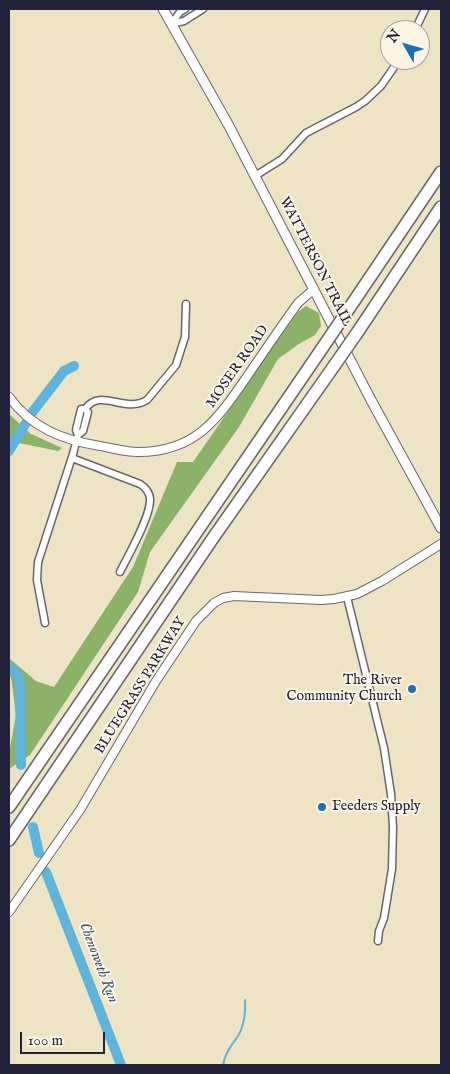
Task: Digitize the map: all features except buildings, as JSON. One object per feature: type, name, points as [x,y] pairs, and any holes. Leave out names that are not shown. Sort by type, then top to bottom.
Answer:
[{"type":"highway","points":[[9,807],[441,172]]},
{"type":"highway","points":[[9,840],[213,538],[357,333],[441,207]]},
{"type":"main road","name":"WATTERSON TRAIL","points":[[163,9],[255,176],[380,418],[441,528]]},
{"type":"street","points":[[171,24],[180,12],[185,9]]},
{"type":"street","points":[[171,24],[184,20],[203,9]]},
{"type":"street","points":[[255,176],[277,163],[306,133],[356,108],[381,86],[392,70]]},
{"type":"street","name":"MOSER ROAD","points":[[9,397],[24,416],[52,433],[137,452],[153,451],[174,446],[198,434],[211,425],[222,413],[298,303],[314,289]]},
{"type":"street","points":[[45,623],[37,580],[38,562],[77,439],[84,431],[88,412],[86,408],[90,402],[99,399],[127,405],[141,404],[147,400],[176,365],[185,336],[186,304]]},
{"type":"street","points":[[72,458],[140,484],[150,496],[151,500],[144,525],[120,572]]},
{"type":"street","name":"BLUEGRASS PARKWAY","points":[[9,912],[80,810],[160,675],[196,621],[208,607],[223,598],[234,596],[321,600],[347,597],[369,588],[441,544]]},
{"type":"street","points":[[347,597],[384,748],[391,794],[393,826],[392,869],[378,941]]},
{"type":"green space","points":[[306,306],[319,313],[321,326],[315,335],[278,359],[239,427],[150,552],[138,592],[30,755],[9,769],[9,753],[16,715],[11,677],[9,676],[9,658],[36,681],[54,687],[133,567],[177,462],[193,462],[269,352],[298,312]]},
{"type":"green space","points":[[9,414],[31,434],[62,448],[58,451],[19,443],[10,455],[9,476]]},
{"type":"waterway","name":"Chenoweth Run","points":[[31,414],[64,371],[74,366]]},
{"type":"waterway","name":"Chenoweth Run","points":[[9,451],[26,423]]},
{"type":"waterway","name":"Chenoweth Run","points":[[9,667],[15,671],[20,681],[21,765]]},
{"type":"waterway","name":"Chenoweth Run","points":[[33,827],[39,853]]},
{"type":"waterway","name":"Chenoweth Run","points":[[46,872],[121,1065]]},
{"type":"waterway","points":[[223,1065],[227,1053],[242,1028],[245,1000]]},
{"type":"place","name":"The River Community Church","points":[[412,689]]},
{"type":"place","name":"Feeders Supply","points":[[322,807]]}]
